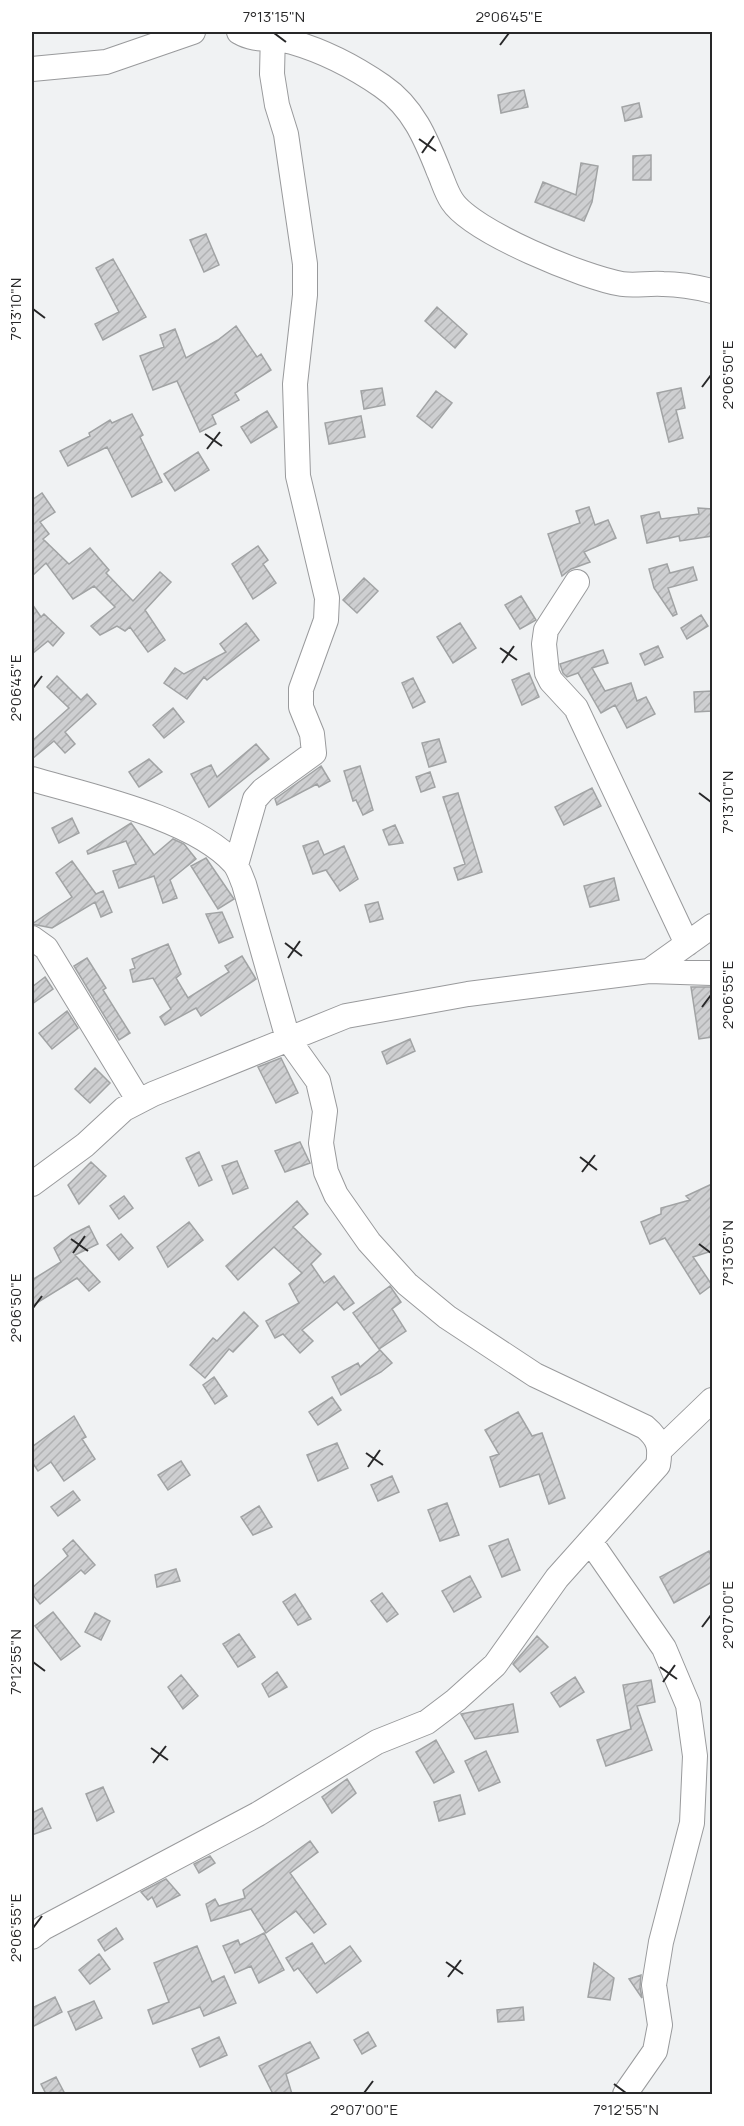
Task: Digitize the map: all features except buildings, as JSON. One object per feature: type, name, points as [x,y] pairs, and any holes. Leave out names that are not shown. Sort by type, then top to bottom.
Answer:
[{"type":"street","points":[[32,69],[106,62],[193,32]]},
{"type":"street","points":[[240,32],[256,39],[273,35],[330,57],[384,87],[413,115],[424,133],[454,206],[511,242],[548,260],[598,279],[625,285],[662,284],[712,291]]},
{"type":"street","points":[[236,865],[255,799],[263,790],[314,753],[312,734],[301,707],[301,689],[326,620],[327,598],[298,476],[295,384],[305,295],[305,264],[286,134],[277,105],[272,74],[273,35]]},
{"type":"street","points":[[577,582],[546,630],[544,657],[547,673],[550,681],[576,708],[687,944]]},
{"type":"street","points":[[32,779],[178,825],[221,851],[236,865],[244,884],[288,1039],[318,1081],[324,1111],[321,1143],[326,1172],[336,1195],[369,1242],[407,1284],[447,1317],[536,1375],[645,1427],[656,1436],[660,1450],[658,1465],[557,1578],[495,1665],[427,1722],[377,1742],[258,1814],[43,1928],[32,1937]]},
{"type":"street","points":[[649,971],[712,926]]},
{"type":"street","points":[[32,938],[46,948],[139,1101]]},
{"type":"street","points":[[32,1184],[85,1145],[124,1109],[345,1016],[406,1003],[649,971],[712,973]]},
{"type":"street","points":[[660,1450],[712,1400]]},
{"type":"street","points":[[590,1541],[664,1648],[688,1705],[695,1756],[692,1823],[654,1985],[660,2025],[655,2051],[630,2086],[609,2094]]},
{"type":"street","points":[[692,1823],[712,1796]]}]
